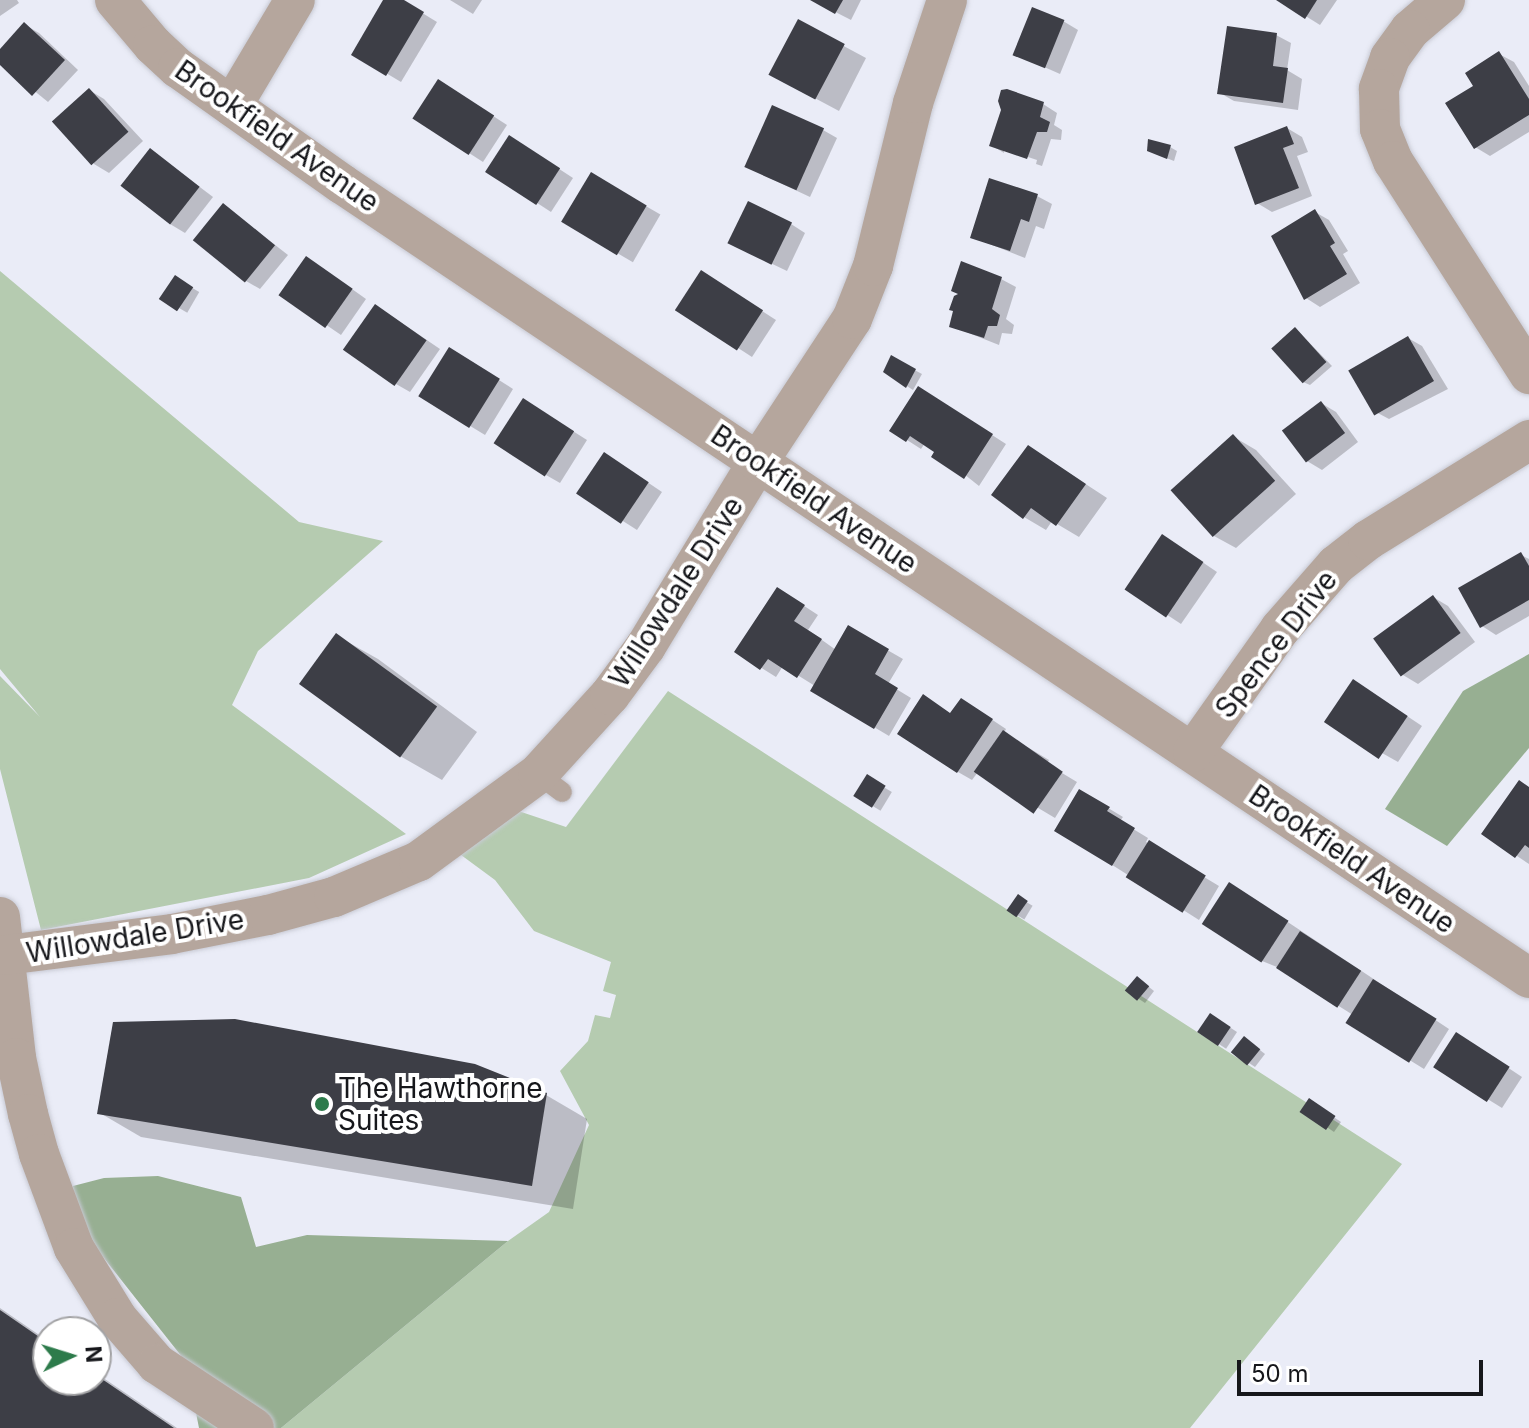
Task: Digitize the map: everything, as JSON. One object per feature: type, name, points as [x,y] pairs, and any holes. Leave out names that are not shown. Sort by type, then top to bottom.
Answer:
[{"type":"street","name":"Brookfield Avenue","points":[[115,0],[170,61],[342,184],[1529,978]]},
{"type":"street","points":[[232,106],[295,0]]},
{"type":"street","name":"Willowdale Drive","points":[[6,955],[172,934],[268,915],[334,897],[419,861],[550,783],[646,646],[758,462],[852,319],[873,266],[913,103],[947,0]]},
{"type":"street","points":[[1445,0],[1410,30],[1390,58],[1379,89],[1380,129],[1393,161],[1529,374]]},
{"type":"street","name":"Spence Drive","points":[[1193,752],[1280,629],[1336,565],[1368,540],[1529,440]]},
{"type":"street","points":[[0,917],[16,1058],[39,1154],[74,1248],[117,1318],[157,1364],[254,1428]]},
{"type":"green space","points":[[0,271],[299,522],[383,541],[258,651],[232,705],[406,834],[309,878],[41,930],[0,769],[0,676],[40,717],[0,669]]},
{"type":"green space","points":[[1529,654],[1529,748],[1447,846],[1385,809],[1463,691]]},
{"type":"green space","points":[[668,691],[1402,1164],[1190,1428],[281,1428],[508,1241],[549,1212],[589,1125],[560,1071],[588,1041],[595,1015],[610,1018],[616,995],[603,991],[611,962],[534,931],[495,880],[457,852],[498,804],[566,827]]},
{"type":"green space","points":[[158,1176],[241,1197],[256,1247],[307,1235],[508,1241],[281,1428],[199,1428],[186,1362],[77,1224],[73,1186],[104,1178]]},
{"type":"building","points":[[383,0],[404,0],[424,12],[386,76],[351,55]]},
{"type":"building","points":[[810,0],[843,0],[835,14]]},
{"type":"building","points":[[1276,0],[1317,0],[1305,19]]},
{"type":"building","points":[[1032,7],[1064,20],[1045,68],[1013,55]]},
{"type":"building","points":[[798,19],[845,44],[815,100],[768,75]]},
{"type":"building","points":[[24,22],[65,60],[32,96],[0,65],[0,49]]},
{"type":"building","points":[[1227,26],[1277,33],[1273,66],[1288,68],[1283,103],[1217,94]]},
{"type":"building","points":[[1499,51],[1529,99],[1529,115],[1474,149],[1445,103],[1473,86],[1465,73]]},
{"type":"building","points":[[438,79],[494,115],[469,155],[412,118]]},
{"type":"building","points":[[89,88],[128,132],[91,165],[52,121]]},
{"type":"building","points":[[1007,89],[1044,102],[1040,117],[1050,122],[1047,132],[1037,132],[1027,159],[989,146],[1001,110],[998,101],[1001,90]]},
{"type":"building","points":[[772,105],[824,128],[796,190],[744,167]]},
{"type":"building","points":[[1287,126],[1294,144],[1283,148],[1299,188],[1255,205],[1234,147]]},
{"type":"building","points":[[509,135],[560,168],[536,205],[485,172]]},
{"type":"building","points":[[1148,139],[1171,145],[1167,159],[1147,151]]},
{"type":"building","points":[[150,148],[200,187],[170,225],[120,186]]},
{"type":"building","points":[[591,172],[647,205],[617,255],[561,222]]},
{"type":"building","points":[[989,178],[1038,194],[1029,222],[1021,219],[1010,251],[970,238]]},
{"type":"building","points":[[748,201],[792,222],[771,265],[727,243]]},
{"type":"building","points":[[223,203],[275,245],[245,282],[193,240]]},
{"type":"building","points":[[1315,209],[1335,243],[1330,246],[1347,274],[1304,300],[1271,236]]},
{"type":"building","points":[[306,256],[353,289],[325,328],[278,295]]},
{"type":"building","points":[[961,261],[1002,277],[992,309],[1000,315],[997,326],[988,326],[984,338],[949,327],[953,311],[949,310],[954,296],[958,294],[951,291]]},
{"type":"building","points":[[701,270],[763,310],[737,351],[675,310]]},
{"type":"building","points":[[175,275],[193,287],[177,311],[159,299]]},
{"type":"building","points":[[375,304],[427,340],[394,386],[343,350]]},
{"type":"building","points":[[1295,327],[1326,362],[1303,383],[1271,348]]},
{"type":"building","points":[[1408,336],[1434,381],[1374,416],[1348,370]]},
{"type":"building","points":[[449,347],[500,379],[469,428],[418,396]]},
{"type":"building","points":[[891,355],[916,369],[906,388],[883,372]]},
{"type":"building","points":[[918,386],[993,434],[964,479],[931,457],[934,452],[910,436],[906,442],[889,431]]},
{"type":"building","points":[[523,398],[574,431],[545,477],[494,443]]},
{"type":"building","points":[[1321,401],[1345,433],[1306,462],[1282,430]]},
{"type":"building","points":[[1233,434],[1275,481],[1213,537],[1171,490]]},
{"type":"building","points":[[1028,445],[1086,484],[1056,526],[1031,508],[1023,519],[991,495]]},
{"type":"building","points":[[604,452],[649,482],[621,524],[576,493]]},
{"type":"building","points":[[1162,534],[1203,562],[1166,618],[1125,590]]},
{"type":"building","points":[[1521,552],[1529,566],[1529,600],[1480,628],[1458,588]]},
{"type":"building","points":[[777,587],[805,605],[794,621],[822,639],[797,678],[768,659],[760,670],[734,652]]},
{"type":"building","points":[[1433,595],[1461,633],[1401,677],[1373,638]]},
{"type":"building","points":[[848,625],[889,649],[875,674],[898,688],[874,729],[810,691]]},
{"type":"building","points":[[336,633],[437,706],[400,757],[299,684]]},
{"type":"building","points":[[1353,679],[1408,716],[1379,759],[1324,722]]},
{"type":"building","points":[[923,694],[950,713],[961,698],[993,719],[957,773],[897,734]]},
{"type":"building","points":[[1003,730],[1063,772],[1034,814],[974,772]]},
{"type":"building","points":[[867,774],[886,786],[872,808],[853,796]]},
{"type":"building","points":[[1519,780],[1529,787],[1529,848],[1525,845],[1515,858],[1481,834]]},
{"type":"building","points":[[1079,789],[1110,807],[1107,811],[1135,828],[1112,866],[1054,831]]},
{"type":"building","points":[[1149,840],[1206,876],[1183,913],[1126,877]]},
{"type":"building","points":[[1229,882],[1289,921],[1261,963],[1202,924]]},
{"type":"building","points":[[1018,894],[1028,901],[1016,917],[1007,910]]},
{"type":"building","points":[[1300,931],[1361,971],[1337,1008],[1276,968]]},
{"type":"building","points":[[1137,976],[1149,986],[1137,1001],[1125,991]]},
{"type":"building","points":[[1373,979],[1437,1019],[1409,1063],[1345,1023]]},
{"type":"building","points":[[1210,1013],[1231,1027],[1218,1046],[1197,1032]]},
{"type":"building","name":"The Hawthorne Suites","points":[[235,1019],[475,1064],[547,1093],[532,1186],[97,1114],[113,1022]]},
{"type":"building","points":[[1456,1032],[1510,1067],[1487,1102],[1433,1067]]},
{"type":"building","points":[[1244,1036],[1260,1049],[1247,1066],[1231,1052]]},
{"type":"building","points":[[1309,1098],[1336,1116],[1326,1130],[1299,1112]]},
{"type":"building","points":[[0,1310],[32,1332],[32,1396],[112,1396],[112,1386],[174,1428],[0,1428]]},
{"type":"place","name":"The Hawthorne Suites","points":[[322,1104]]}]
